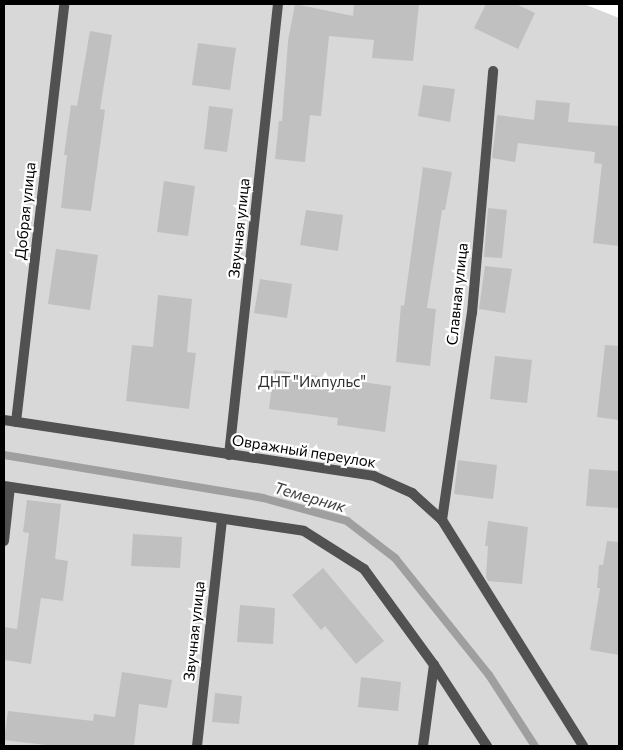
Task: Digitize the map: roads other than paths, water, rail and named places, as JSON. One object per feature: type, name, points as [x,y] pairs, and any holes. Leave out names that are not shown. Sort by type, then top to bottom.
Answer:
[{"type":"lane","name":"Добрая улица","points":[[16,422],[64,4]]},
{"type":"lane","name":"Звучная улица","points":[[229,454],[278,4]]},
{"type":"lane","name":"Славная улица","points":[[442,520],[472,313],[493,71]]},
{"type":"lane","name":"Овражный переулок","points":[[4,420],[374,476],[412,493],[442,520],[583,746]]},
{"type":"lane","points":[[4,541],[7,486],[304,531],[364,569],[434,666],[487,746]]},
{"type":"lane","name":"Звучная улица","points":[[197,746],[222,519]]},
{"type":"lane","points":[[422,746],[434,666]]},
{"type":"waterway","name":"Темерник","points":[[4,455],[263,498],[347,521],[395,558],[489,675],[535,746]]},
{"type":"park label","name":"ДНТ \"Импульс\"","points":[[312,382]]}]
